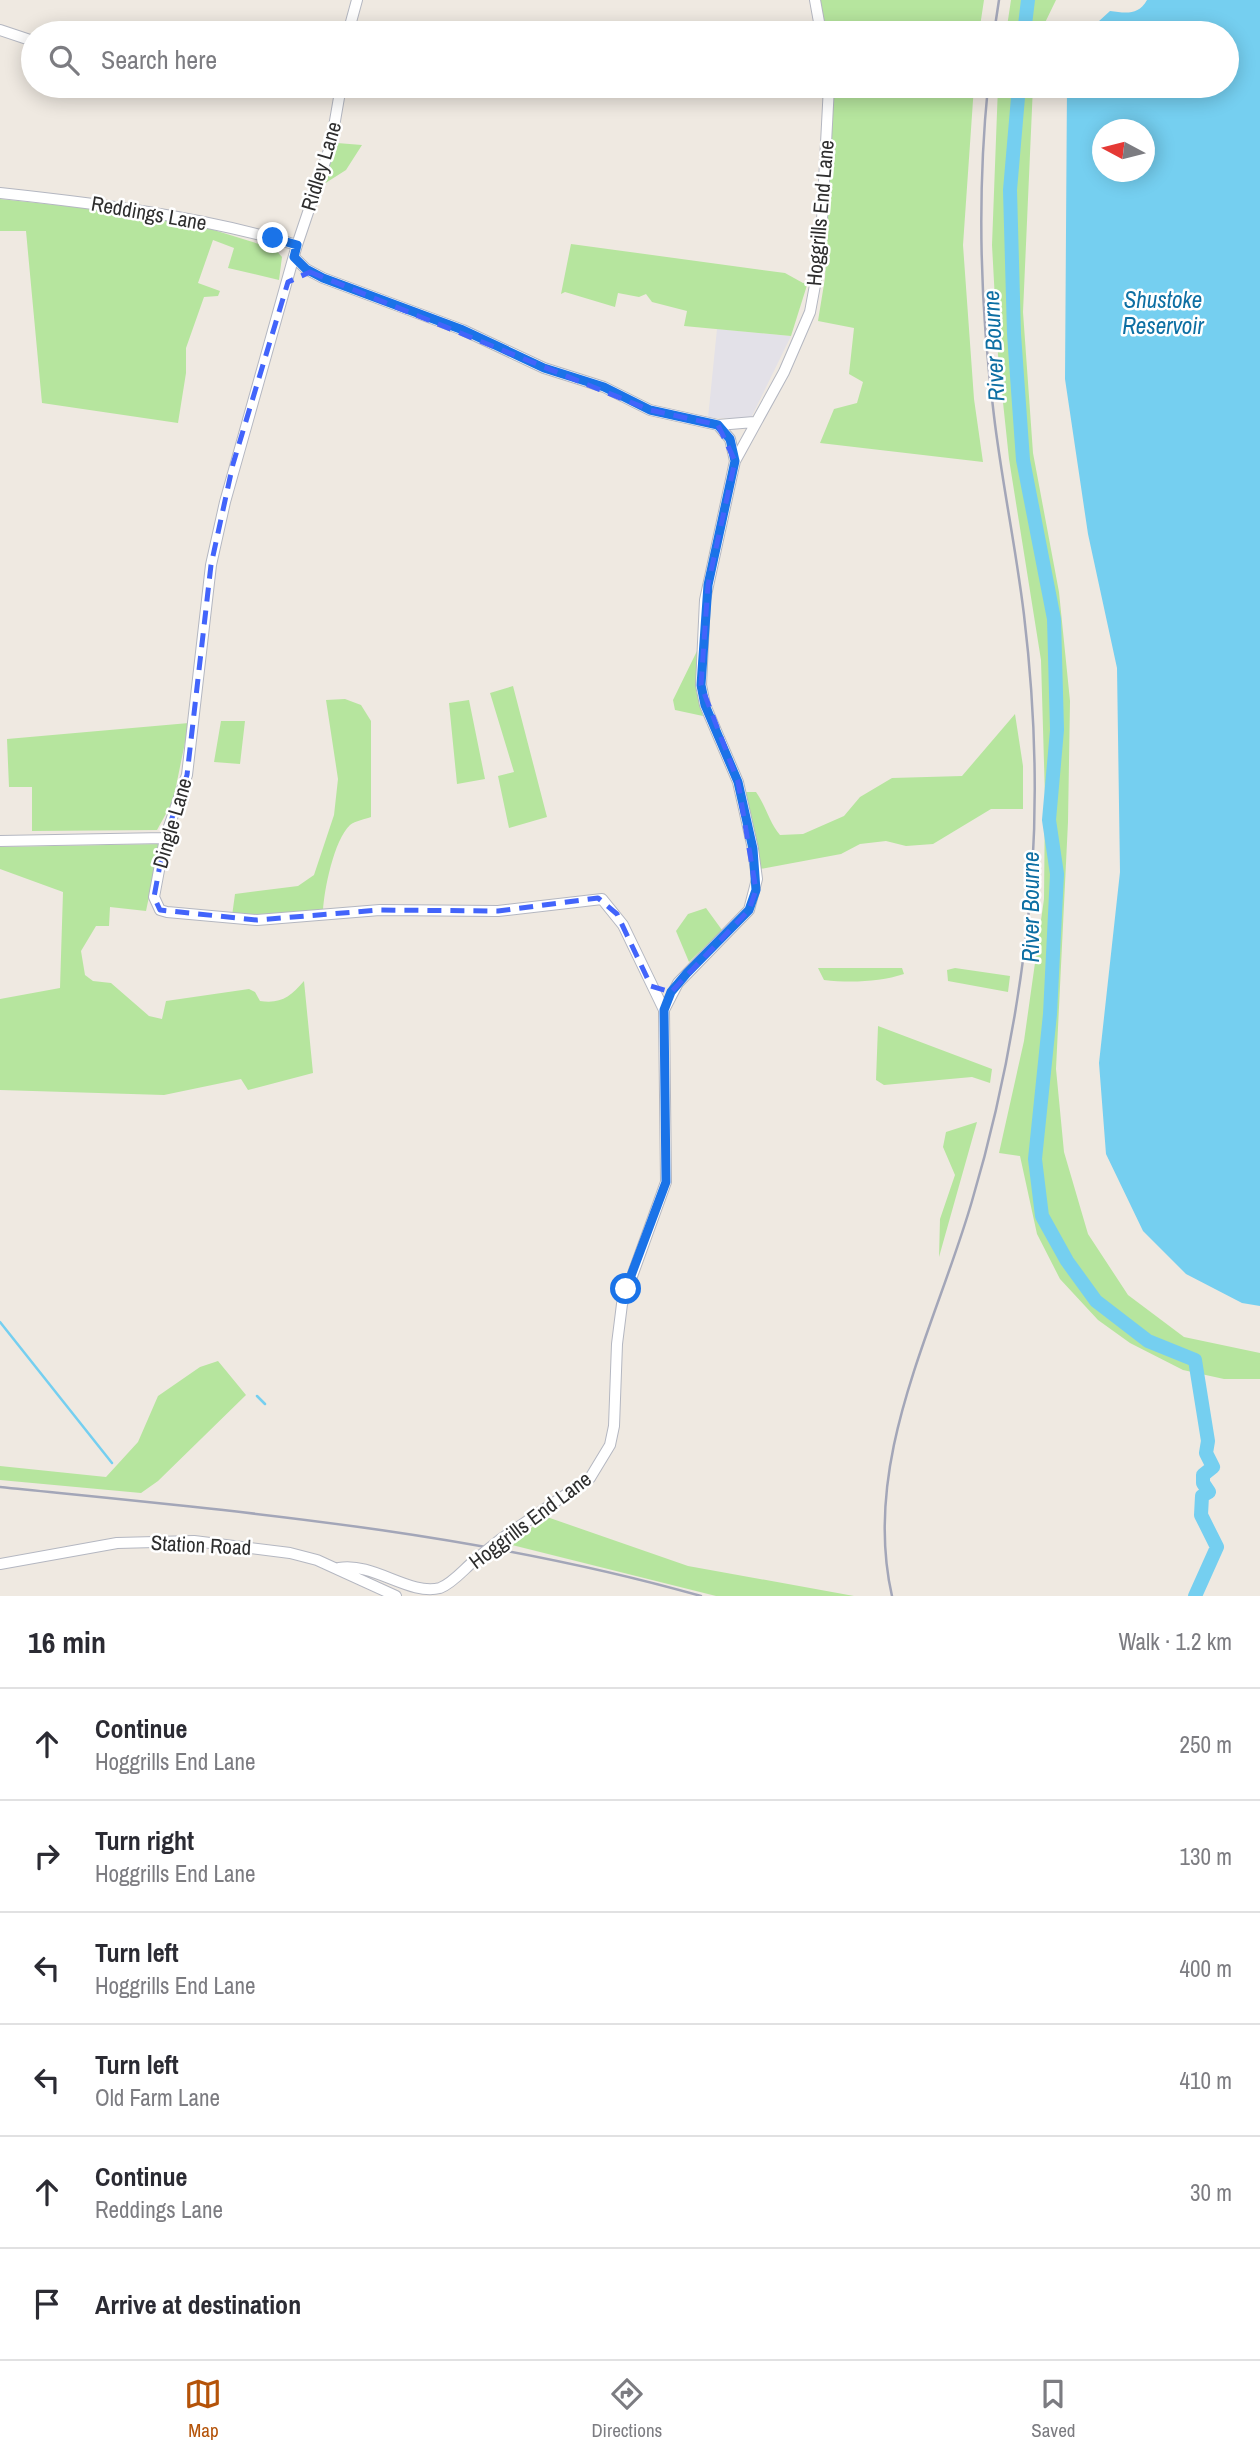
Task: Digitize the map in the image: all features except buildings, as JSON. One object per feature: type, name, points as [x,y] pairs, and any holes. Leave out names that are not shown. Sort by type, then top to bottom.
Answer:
[{"type":"street","points":[[351,21],[357,0]]},
{"type":"street","points":[[815,0],[819,21]]},
{"type":"street","points":[[0,30],[21,37]]},
{"type":"street","name":"Ridley Lane","points":[[297,245],[331,144],[339,98]]},
{"type":"street","name":"Hoggrills End Lane","points":[[671,992],[749,910],[756,890],[753,849],[738,782],[705,705],[701,685],[708,585],[735,461],[800,338],[815,290],[823,227],[828,98]]},
{"type":"street","name":"Reddings Lane","points":[[0,193],[119,206],[192,218],[297,245]]},
{"type":"street","name":"Dingle Lane","points":[[297,245],[225,502],[210,576],[187,775],[165,838],[154,897],[160,910],[257,920],[380,910],[510,910],[598,898],[606,901],[617,914],[664,1010]]},
{"type":"street","points":[[294,257],[310,272],[463,330],[544,368],[604,387],[650,410],[718,425],[754,422]]},
{"type":"street","points":[[288,282],[310,272]]},
{"type":"street","points":[[718,425],[730,439],[735,461]]},
{"type":"street","points":[[0,841],[165,838]]},
{"type":"street","points":[[651,986],[671,992],[664,1010]]},
{"type":"street","name":"Hoggrills End Lane","points":[[339,1568],[361,1567],[417,1590],[439,1593],[501,1539],[590,1478],[606,1456],[613,1436],[617,1344],[622,1304],[666,1182],[664,1010]]},
{"type":"street","name":"Station Road","points":[[0,1564],[117,1543],[184,1541],[290,1553],[339,1568],[396,1596]]},
{"type":"highlighted area","points":[[310,272],[650,410],[718,425],[735,461],[708,585],[701,685],[738,782],[756,890],[749,910],[671,992],[651,986],[617,914],[598,898],[498,911],[380,910],[257,920],[160,910],[154,897],[165,838],[187,775],[211,565],[233,464],[288,282]]},
{"type":"shaded area","points":[[717,329],[791,336],[751,418],[708,418]]},
{"type":"green space","points":[[820,0],[984,0],[981,21],[824,21]]},
{"type":"green space","points":[[1011,0],[1056,0],[1046,21],[1008,21]]},
{"type":"green space","points":[[833,98],[973,98],[963,245],[974,399],[983,462],[820,443],[834,409],[857,403],[863,382],[849,374],[854,328],[818,321],[825,278]]},
{"type":"green space","points":[[998,98],[1032,98],[1023,312],[1033,453],[1059,592],[1070,701],[1068,822],[1056,1069],[1064,1152],[1088,1234],[1128,1295],[1184,1337],[1260,1353],[1260,1379],[1224,1379],[1183,1370],[1130,1343],[1098,1320],[1060,1279],[1037,1234],[1020,1156],[999,1153],[1024,1041],[1044,899],[1045,797],[1041,660],[1009,459],[998,355],[992,245]]},
{"type":"green space","points":[[337,143],[362,145],[346,170],[324,184]]},
{"type":"green space","points":[[0,199],[113,211],[204,227],[275,249],[282,257],[279,280],[228,268],[234,248],[213,240],[198,283],[220,291],[218,296],[204,297],[186,348],[186,373],[178,423],[42,403],[26,231],[0,231]]},
{"type":"green space","points":[[571,244],[785,273],[803,283],[808,282],[791,336],[684,326],[687,311],[652,302],[646,294],[639,297],[618,293],[615,307],[565,292],[561,294]]},
{"type":"green space","points":[[697,651],[696,690],[703,716],[675,710],[673,700]]},
{"type":"green space","points":[[513,686],[547,817],[509,828],[498,776],[514,772],[490,693]]},
{"type":"green space","points":[[345,699],[361,705],[371,721],[371,817],[350,825],[344,832],[328,879],[323,911],[232,916],[235,894],[298,886],[314,875],[334,815],[338,779],[326,700]]},
{"type":"green space","points":[[469,700],[485,779],[457,784],[449,703]]},
{"type":"green space","points":[[1015,714],[1023,766],[1023,809],[991,809],[933,844],[906,846],[886,841],[860,844],[841,854],[760,869],[746,792],[756,792],[780,835],[803,834],[844,816],[860,797],[892,778],[962,776]]},
{"type":"green space","points":[[221,721],[245,721],[240,764],[214,762]]},
{"type":"green space","points":[[189,723],[173,801],[157,830],[32,831],[32,787],[9,787],[7,739]]},
{"type":"green space","points":[[160,844],[146,911],[110,907],[109,926],[96,926],[81,951],[85,975],[93,981],[111,983],[149,1016],[162,1019],[166,1001],[249,989],[255,992],[260,1001],[274,1001],[289,995],[304,981],[313,1073],[248,1090],[241,1079],[164,1095],[0,1090],[0,999],[60,988],[63,892],[0,869],[0,847]]},
{"type":"green space","points":[[706,908],[722,930],[689,962],[676,931],[688,914]]},
{"type":"green space","points":[[818,968],[902,968],[904,974],[875,980],[834,981],[824,980]]},
{"type":"green space","points":[[955,968],[1010,976],[1008,992],[948,981],[947,970]]},
{"type":"green space","points":[[878,1026],[992,1069],[990,1083],[972,1077],[884,1085],[876,1080]]},
{"type":"green space","points":[[977,1122],[939,1257],[940,1219],[955,1175],[943,1147],[946,1132]]},
{"type":"green space","points":[[218,1361],[246,1395],[158,1481],[141,1493],[0,1480],[0,1466],[106,1477],[138,1442],[158,1396],[200,1367]]},
{"type":"green space","points":[[547,1517],[688,1566],[854,1596],[716,1596],[508,1544]]},
{"type":"water","name":"Shustoke Reservoir","points":[[1147,0],[1260,0],[1260,1306],[1242,1303],[1186,1274],[1143,1231],[1106,1154],[1099,1063],[1120,872],[1117,668],[1088,534],[1065,379],[1067,98],[1239,98],[1239,21],[1099,21],[1110,11],[1135,11]]},
{"type":"waterway","name":"River Bourne","points":[[1025,21],[1028,0]]},
{"type":"waterway","name":"River Bourne","points":[[1027,5],[1033,0]]},
{"type":"waterway","name":"River Bourne","points":[[1018,98],[1010,190],[1014,334],[1023,460],[1054,619],[1057,730],[1049,820],[1057,874],[1050,1014],[1035,1159],[1042,1216],[1067,1261],[1096,1301],[1148,1341],[1195,1360],[1208,1441],[1206,1453],[1213,1467],[1203,1475],[1203,1483],[1209,1492],[1202,1496],[1201,1515],[1217,1547],[1195,1596]]},
{"type":"waterway","points":[[0,1322],[112,1463]]},
{"type":"waterway","points":[[257,1396],[265,1404]]},
{"type":"railway","points":[[996,21],[999,0]]},
{"type":"railway","points":[[892,1596],[885,1545],[886,1495],[894,1445],[906,1396],[972,1201],[997,1106],[1021,978],[1033,863],[1035,780],[1032,697],[1021,590],[989,375],[983,293],[981,210],[987,98]]},
{"type":"railway","points":[[0,1487],[265,1515],[441,1539],[615,1574],[701,1596]]},
{"type":"route","points":[[273,238],[297,245],[294,257],[306,269],[316,274],[463,330],[554,372],[604,387],[650,410],[718,425],[730,439],[735,461],[705,600],[701,685],[705,705],[738,782],[753,849],[756,890],[749,910],[687,973],[671,992],[664,1010],[666,1182],[626,1289]]}]
